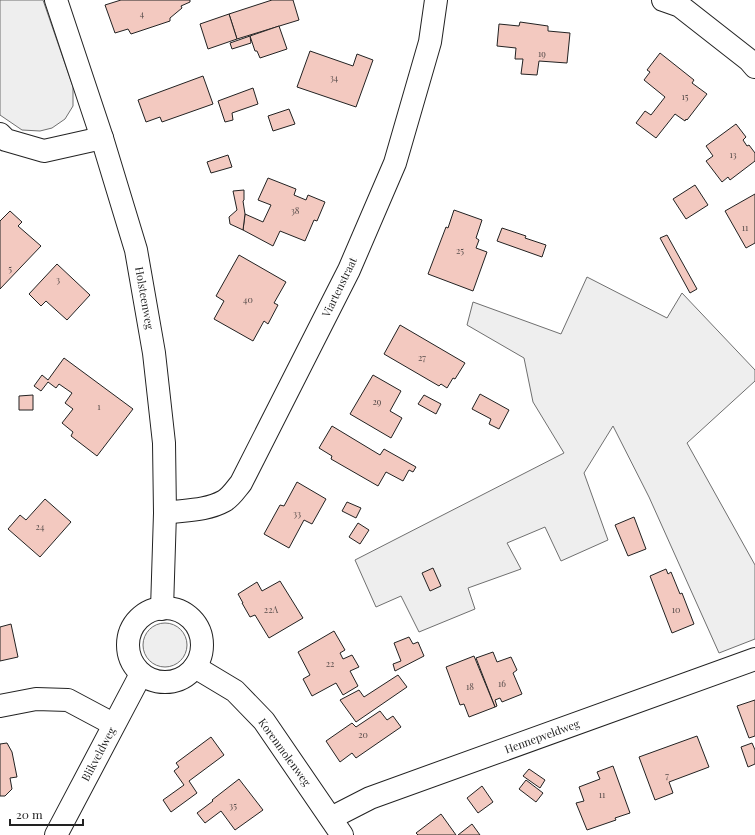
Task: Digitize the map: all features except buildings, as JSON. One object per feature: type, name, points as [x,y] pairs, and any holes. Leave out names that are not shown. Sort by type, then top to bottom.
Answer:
[{"type":"street","name":"Holsteenweg","points":[[56,0],[102,138],[136,250],[154,353],[164,443],[165,513],[162,609]]},
{"type":"street","name":"Viartenstraat","points":[[165,513],[209,507],[225,500],[241,483],[349,270],[395,163],[430,42],[436,0]]},
{"type":"street","points":[[663,0],[680,6],[749,60],[755,67]]},
{"type":"street","points":[[0,134],[6,140],[44,151],[102,138]]},
{"type":"street","points":[[162,609],[176,609],[188,614],[195,623],[200,634],[202,645],[200,657],[195,667],[186,676],[175,682],[153,680],[141,674],[134,666],[130,657],[128,644],[129,632],[134,622],[142,614],[162,609]]},
{"type":"street","name":"Hennepveldweg","points":[[337,826],[370,798],[755,659]]},
{"type":"street","name":"Korenmolenweg","points":[[195,667],[235,691],[264,721],[337,826]]},
{"type":"street","name":"Blikveldweg","points":[[56,835],[113,724],[141,674]]},
{"type":"street","points":[[0,706],[36,699],[68,700],[113,724]]},
{"type":"shaded area","points":[[0,0],[43,0],[73,87],[73,106],[65,119],[52,128],[40,131],[22,130],[0,115]]},
{"type":"shaded area","points":[[587,277],[667,318],[682,293],[755,370],[755,381],[687,443],[755,565],[755,639],[719,653],[649,497],[613,426],[584,473],[608,540],[561,561],[545,527],[507,543],[521,569],[468,588],[475,609],[419,632],[401,596],[376,607],[355,560],[564,453],[533,402],[524,358],[467,325],[473,302],[561,334]]},
{"type":"shaded area","points":[[161,623],[169,623],[174,624],[181,629],[186,636],[186,654],[181,661],[174,666],[161,667],[153,664],[146,657],[143,649],[143,641],[146,633],[153,626]]}]
